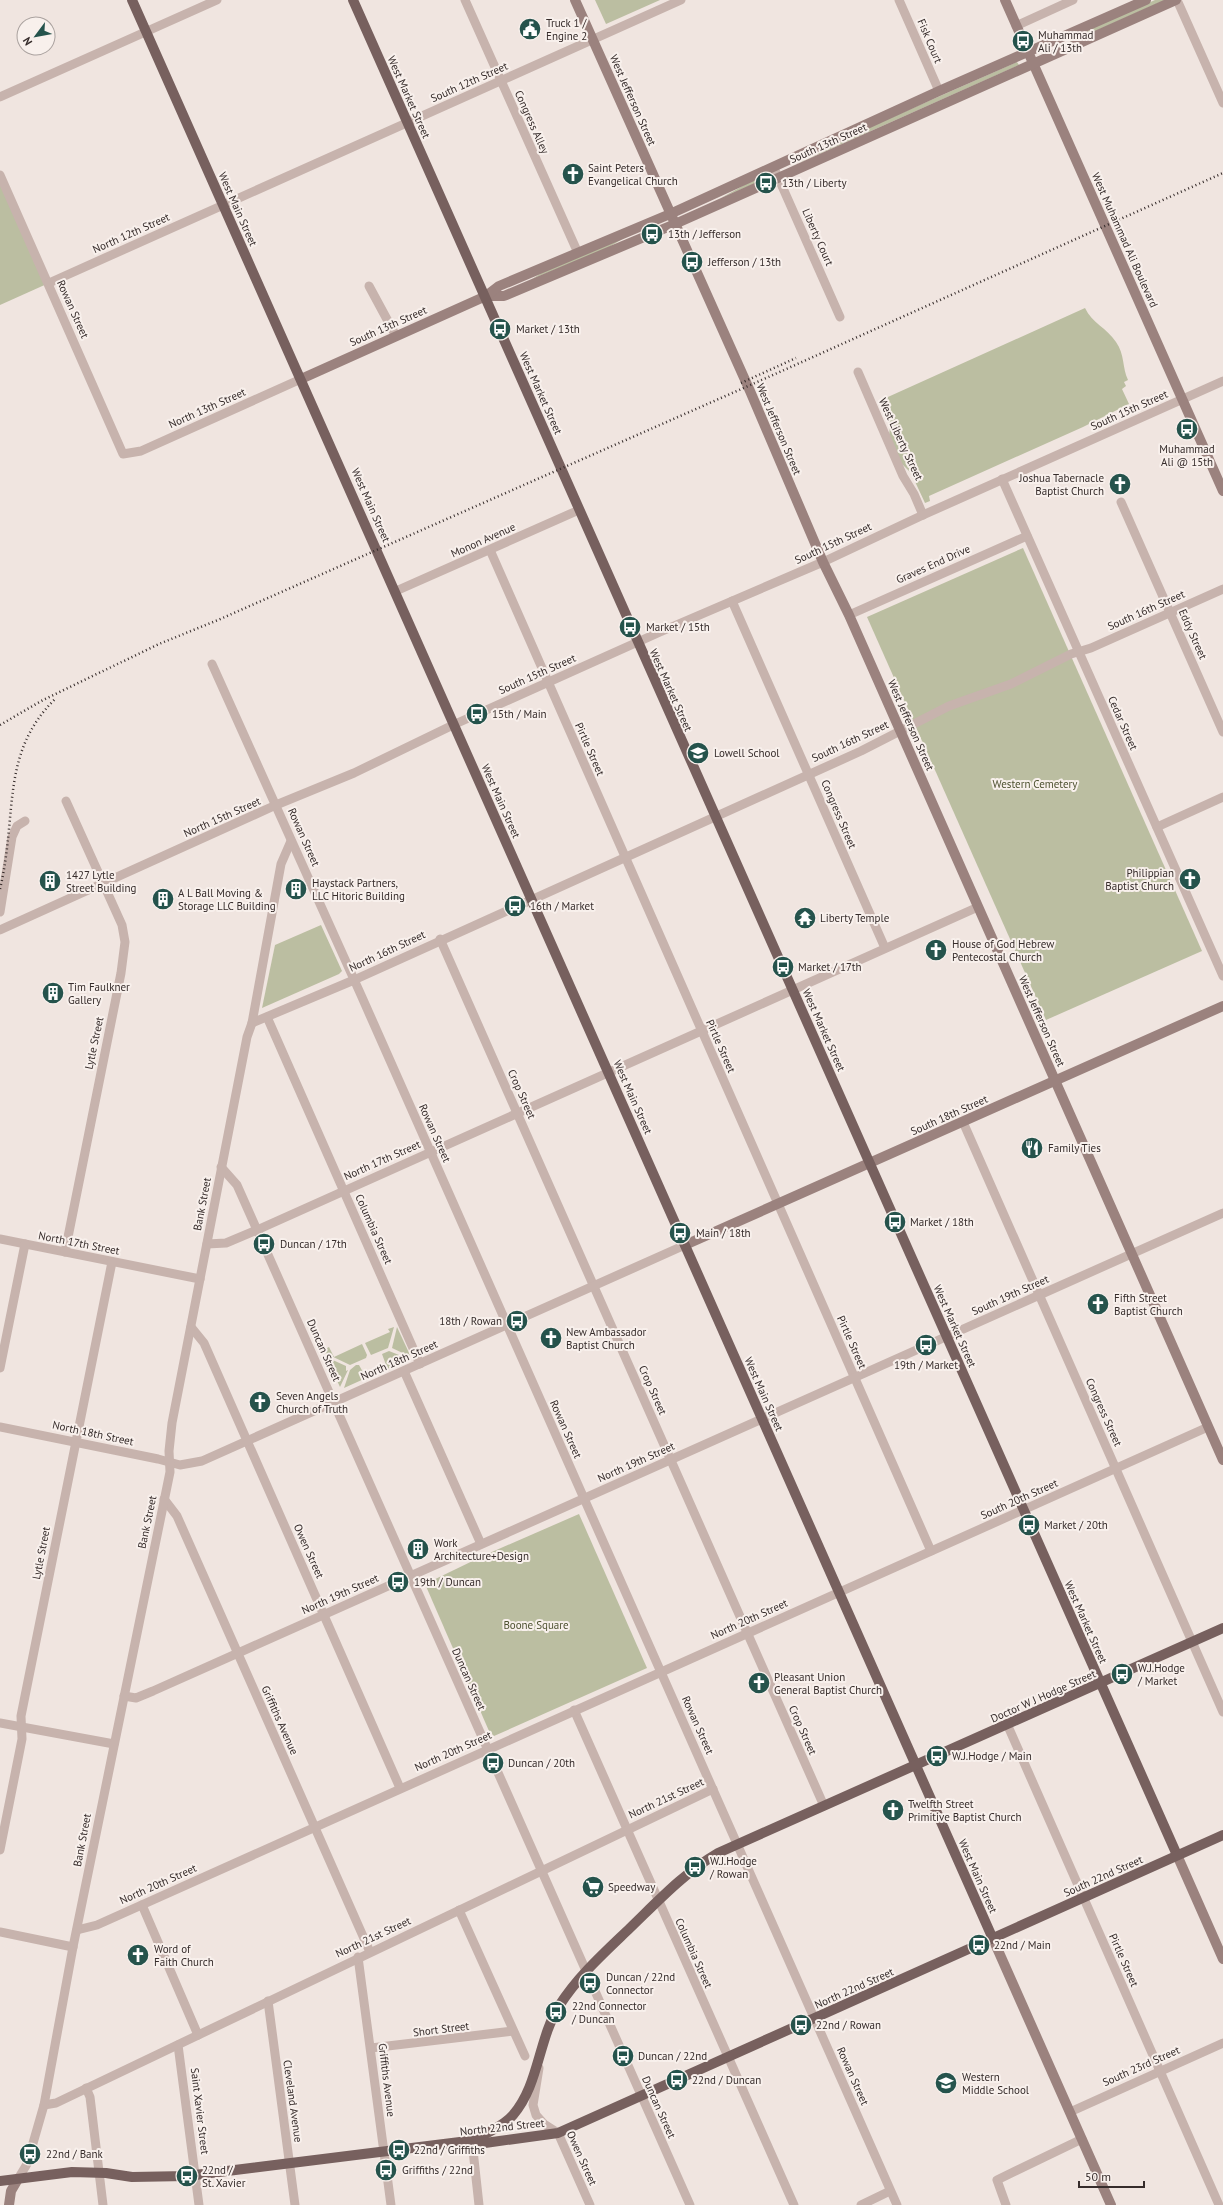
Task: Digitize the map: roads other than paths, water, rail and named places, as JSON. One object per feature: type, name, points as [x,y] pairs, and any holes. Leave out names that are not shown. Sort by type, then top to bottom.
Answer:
[{"type":"main road","name":"West Main Street","points":[[132,0],[396,591],[453,725],[532,899],[993,1939]]},
{"type":"main road","name":"West Market Street","points":[[353,0],[486,296],[637,642],[793,989],[1177,1855]]},
{"type":"main road","name":"Doctor W J Hodge Street","points":[[916,1766],[1223,1628]]},
{"type":"main road","points":[[474,2141],[501,2126],[517,2111],[525,2097],[539,2059],[546,2033],[553,2017],[569,1992],[586,1971],[694,1867],[718,1853],[916,1766]]},
{"type":"main road","name":"South 22nd Street","points":[[993,1939],[1223,1835]]},
{"type":"main road","name":"North 22nd Street","points":[[0,2181],[62,2173],[99,2172],[132,2177],[161,2178],[196,2175],[474,2141],[485,2143],[558,2133],[993,1939]]},
{"type":"street","points":[[0,97],[217,0]]},
{"type":"street","name":"Congress Alley","points":[[465,0],[578,253]]},
{"type":"street","name":"West Jefferson Street","points":[[574,0],[675,224],[823,562],[849,615],[1223,1460]]},
{"type":"street","name":"South 12th Street","points":[[223,206],[681,0]]},
{"type":"street","name":"Fisk Court","points":[[899,0],[939,91]]},
{"type":"street","name":"West Muhammad Ali Boulevard","points":[[1005,0],[1223,491]]},
{"type":"street","name":"South 13th Street","points":[[301,378],[486,296],[499,286],[670,214],[774,168],[939,91],[1146,0]]},
{"type":"street","points":[[1177,0],[1223,103]]},
{"type":"street","name":"South 13th Street","points":[[486,296],[504,296],[675,224],[1177,0]]},
{"type":"street","points":[[1016,26],[1067,1]]},
{"type":"street","name":"Liberty Court","points":[[774,168],[840,317]]},
{"type":"street","name":"Rowan Street","points":[[0,175],[49,283],[123,454]]},
{"type":"street","name":"North 12th Street","points":[[49,283],[223,206]]},
{"type":"street","points":[[369,286],[396,336]]},
{"type":"street","name":"West Liberty Street","points":[[858,372],[903,476],[914,494],[923,514]]},
{"type":"street","name":"North 13th Street","points":[[123,454],[141,451],[301,378]]},
{"type":"street","name":"South 15th Street","points":[[453,725],[637,642],[823,562],[923,514],[1223,381]]},
{"type":"street","name":"Cedar Street","points":[[1002,479],[1223,976]]},
{"type":"street","name":"Eddy Street","points":[[1121,502],[1223,732]]},
{"type":"street","name":"Monon Avenue","points":[[396,591],[579,510]]},
{"type":"street","name":"Graves End Drive","points":[[849,615],[1027,536]]},
{"type":"street","name":"Pirtle Street","points":[[490,550],[931,1551]]},
{"type":"street","name":"South 16th Street","points":[[532,899],[808,774],[900,731],[949,706],[1011,684],[1079,652],[1223,589]]},
{"type":"street","name":"Congress Street","points":[[732,601],[885,948]]},
{"type":"street","name":"Rowan Street","points":[[212,664],[354,980],[897,2205]]},
{"type":"street","name":"North 15th Street","points":[[0,930],[276,805],[354,773],[453,725]]},
{"type":"street","points":[[1157,827],[1223,797]]},
{"type":"street","name":"Lytle Street","points":[[65,1252],[124,958],[125,942],[122,925],[66,801]]},
{"type":"street","points":[[0,912],[12,837],[17,826],[25,821]]},
{"type":"street","name":"Bank Street","points":[[9,2205],[11,2191],[27,2164],[44,2105],[73,1947],[170,1472],[169,1451],[172,1423],[206,1244],[247,1037],[252,1023],[281,864],[291,841]]},
{"type":"street","name":"North 16th Street","points":[[252,1023],[354,980],[440,939],[532,899]]},
{"type":"street","name":"North 17th Street","points":[[206,1244],[226,1243],[257,1230],[978,907]]},
{"type":"street","name":"Crop Street","points":[[440,939],[824,1806]]},
{"type":"street","name":"South 18th Street","points":[[685,1245],[1223,1006]]},
{"type":"street","name":"Columbia Street","points":[[267,1017],[420,1364]]},
{"type":"street","name":"Congress Street","points":[[963,1122],[1223,1712]]},
{"type":"street","name":"Duncan Street","points":[[222,1167],[236,1185],[257,1230],[690,2205]]},
{"type":"street","name":"South 19th Street","points":[[762,1418],[1223,1213]]},
{"type":"street","name":"North 17th Street","points":[[0,1239],[200,1279]]},
{"type":"street","points":[[0,1368],[25,1244]]},
{"type":"street","name":"North 18th Street","points":[[0,1427],[180,1465],[202,1461],[685,1245]]},
{"type":"street","name":"Lytle Street","points":[[0,1850],[22,1738],[21,1716],[112,1262]]},
{"type":"street","name":"Owen Street","points":[[191,1326],[204,1343],[400,1788]]},
{"type":"street","points":[[404,1371],[481,1544]]},
{"type":"street","name":"North 19th Street","points":[[124,1696],[136,1698],[762,1418]]},
{"type":"street","name":"South 20th Street","points":[[839,1592],[1208,1427]]},
{"type":"street","name":"Griffiths Avenue","points":[[164,1499],[177,1516],[370,1952]]},
{"type":"street","name":"North 20th Street","points":[[77,1930],[97,1925],[660,1671],[839,1592]]},
{"type":"street","name":"Columbia Street","points":[[574,1710],[626,1830],[794,2205]]},
{"type":"street","points":[[0,1723],[114,1744]]},
{"type":"street","name":"Pirtle Street","points":[[1007,1724],[1219,2205]]},
{"type":"street","name":"North 21st Street","points":[[44,2105],[56,2103],[268,2000],[713,1789]]},
{"type":"street","name":"West Market Street","points":[[1177,1855],[1223,1959]]},
{"type":"street","points":[[142,1905],[198,2035]]},
{"type":"street","points":[[459,1910],[524,2056]]},
{"type":"street","points":[[0,1932],[73,1947]]},
{"type":"street","name":"West Main Street","points":[[993,1939],[1111,2205]]},
{"type":"street","name":"Griffiths Avenue","points":[[358,1957],[391,2205]]},
{"type":"street","name":"Cleveland Avenue","points":[[268,2000],[295,2205]]},
{"type":"street","name":"Short Street","points":[[371,2048],[513,2031]]},
{"type":"street","name":"South 23rd Street","points":[[1070,2112],[1160,2070],[1223,2043]]},
{"type":"street","name":"Saint Xavier Street","points":[[178,2044],[200,2205]]},
{"type":"street","name":"Owen Street","points":[[539,2059],[534,2105],[536,2116],[544,2124],[558,2133],[590,2205]]},
{"type":"street","points":[[86,2088],[90,2097],[103,2205]]},
{"type":"street","points":[[1006,2205],[997,2180],[1082,2139]]},
{"type":"street","points":[[474,2141],[479,2205]]},
{"type":"street","points":[[861,2205],[890,2191]]},
{"type":"railway","points":[[0,725],[43,700],[159,644],[218,620],[764,379],[1223,173]]},
{"type":"railway","points":[[741,383],[796,358]]},
{"type":"railway","points":[[0,889],[18,763],[26,741],[38,720],[55,699]]},
{"type":"place","name":"Truck 1 / Engine 2","points":[[530,29]]},
{"type":"place","name":"Muhammad Ali / 13th","points":[[1023,41]]},
{"type":"place","name":"Saint Peters Evangelical Church","points":[[573,174]]},
{"type":"place","name":"13th / Liberty","points":[[766,183]]},
{"type":"place","name":"13th / Jefferson","points":[[652,234]]},
{"type":"place","name":"Jefferson / 13th","points":[[692,262]]},
{"type":"place","name":"Market / 13th","points":[[500,329]]},
{"type":"place","name":"Muhammad Ali @ 15th","points":[[1187,429]]},
{"type":"place","name":"Joshua Tabernacle Baptist Church","points":[[1120,484]]},
{"type":"place","name":"Market / 15th","points":[[630,627]]},
{"type":"place","name":"15th / Main","points":[[477,714]]},
{"type":"place","name":"Lowell School","points":[[698,753]]},
{"type":"place","name":"Philippian Baptist Church","points":[[1190,879]]},
{"type":"place","name":"1427 Lytle Street Building","points":[[50,881]]},
{"type":"place","name":"Haystack Partners, LLC Hitoric Building","points":[[296,889]]},
{"type":"place","name":"A L Ball Moving & Storage LLC Building","points":[[163,899]]},
{"type":"place","name":"16th / Market","points":[[515,906]]},
{"type":"place","name":"Liberty Temple","points":[[805,918]]},
{"type":"place","name":"House of God Hebrew Pentecostal Church","points":[[936,950]]},
{"type":"place","name":"Market / 17th","points":[[783,967]]},
{"type":"place","name":"Tim Faulkner Gallery","points":[[53,993]]},
{"type":"place","name":"Family Ties","points":[[1032,1148]]},
{"type":"place","name":"Market / 18th","points":[[895,1222]]},
{"type":"place","name":"Main / 18th","points":[[680,1233]]},
{"type":"place","name":"Duncan / 17th","points":[[264,1244]]},
{"type":"place","name":"Fifth Street Baptist Church","points":[[1098,1304]]},
{"type":"place","name":"18th / Rowan","points":[[517,1321]]},
{"type":"place","name":"New Ambassador Baptist Church","points":[[551,1338]]},
{"type":"place","name":"19th / Market","points":[[926,1345]]},
{"type":"place","name":"Seven Angels Church of Truth","points":[[260,1402]]},
{"type":"place","name":"Market / 20th","points":[[1029,1525]]},
{"type":"place","name":"Work Architecture+Design","points":[[418,1549]]},
{"type":"place","name":"19th / Duncan","points":[[398,1582]]},
{"type":"place","name":"W.J.Hodge / Market","points":[[1122,1674]]},
{"type":"place","name":"Pleasant Union General Baptist Church","points":[[759,1683]]},
{"type":"place","name":"W.J.Hodge / Main","points":[[937,1756]]},
{"type":"place","name":"Duncan / 20th","points":[[493,1763]]},
{"type":"place","name":"Twelfth Street Primitive Baptist Church","points":[[893,1810]]},
{"type":"place","name":"W.J.Hodge / Rowan","points":[[695,1867]]},
{"type":"place","name":"Speedway","points":[[593,1887]]},
{"type":"place","name":"22nd / Main","points":[[979,1945]]},
{"type":"place","name":"Word of Faith Church","points":[[138,1955]]},
{"type":"place","name":"Duncan / 22nd Connector","points":[[590,1983]]},
{"type":"place","name":"22nd Connector / Duncan","points":[[556,2012]]},
{"type":"place","name":"22nd / Rowan","points":[[801,2025]]},
{"type":"place","name":"Duncan / 22nd","points":[[623,2056]]},
{"type":"place","name":"22nd / Duncan","points":[[677,2080]]},
{"type":"place","name":"Western Middle School","points":[[946,2083]]},
{"type":"place","name":"22nd / Griffiths","points":[[399,2150]]},
{"type":"place","name":"22nd / Bank","points":[[30,2154]]},
{"type":"place","name":"Griffiths / 22nd","points":[[386,2170]]},
{"type":"place","name":"22nd / St. Xavier","points":[[187,2176]]},
{"type":"park label","name":"Western Cemetery","points":[[1035,784]]},
{"type":"park label","name":"Boone Square","points":[[536,1625]]}]
